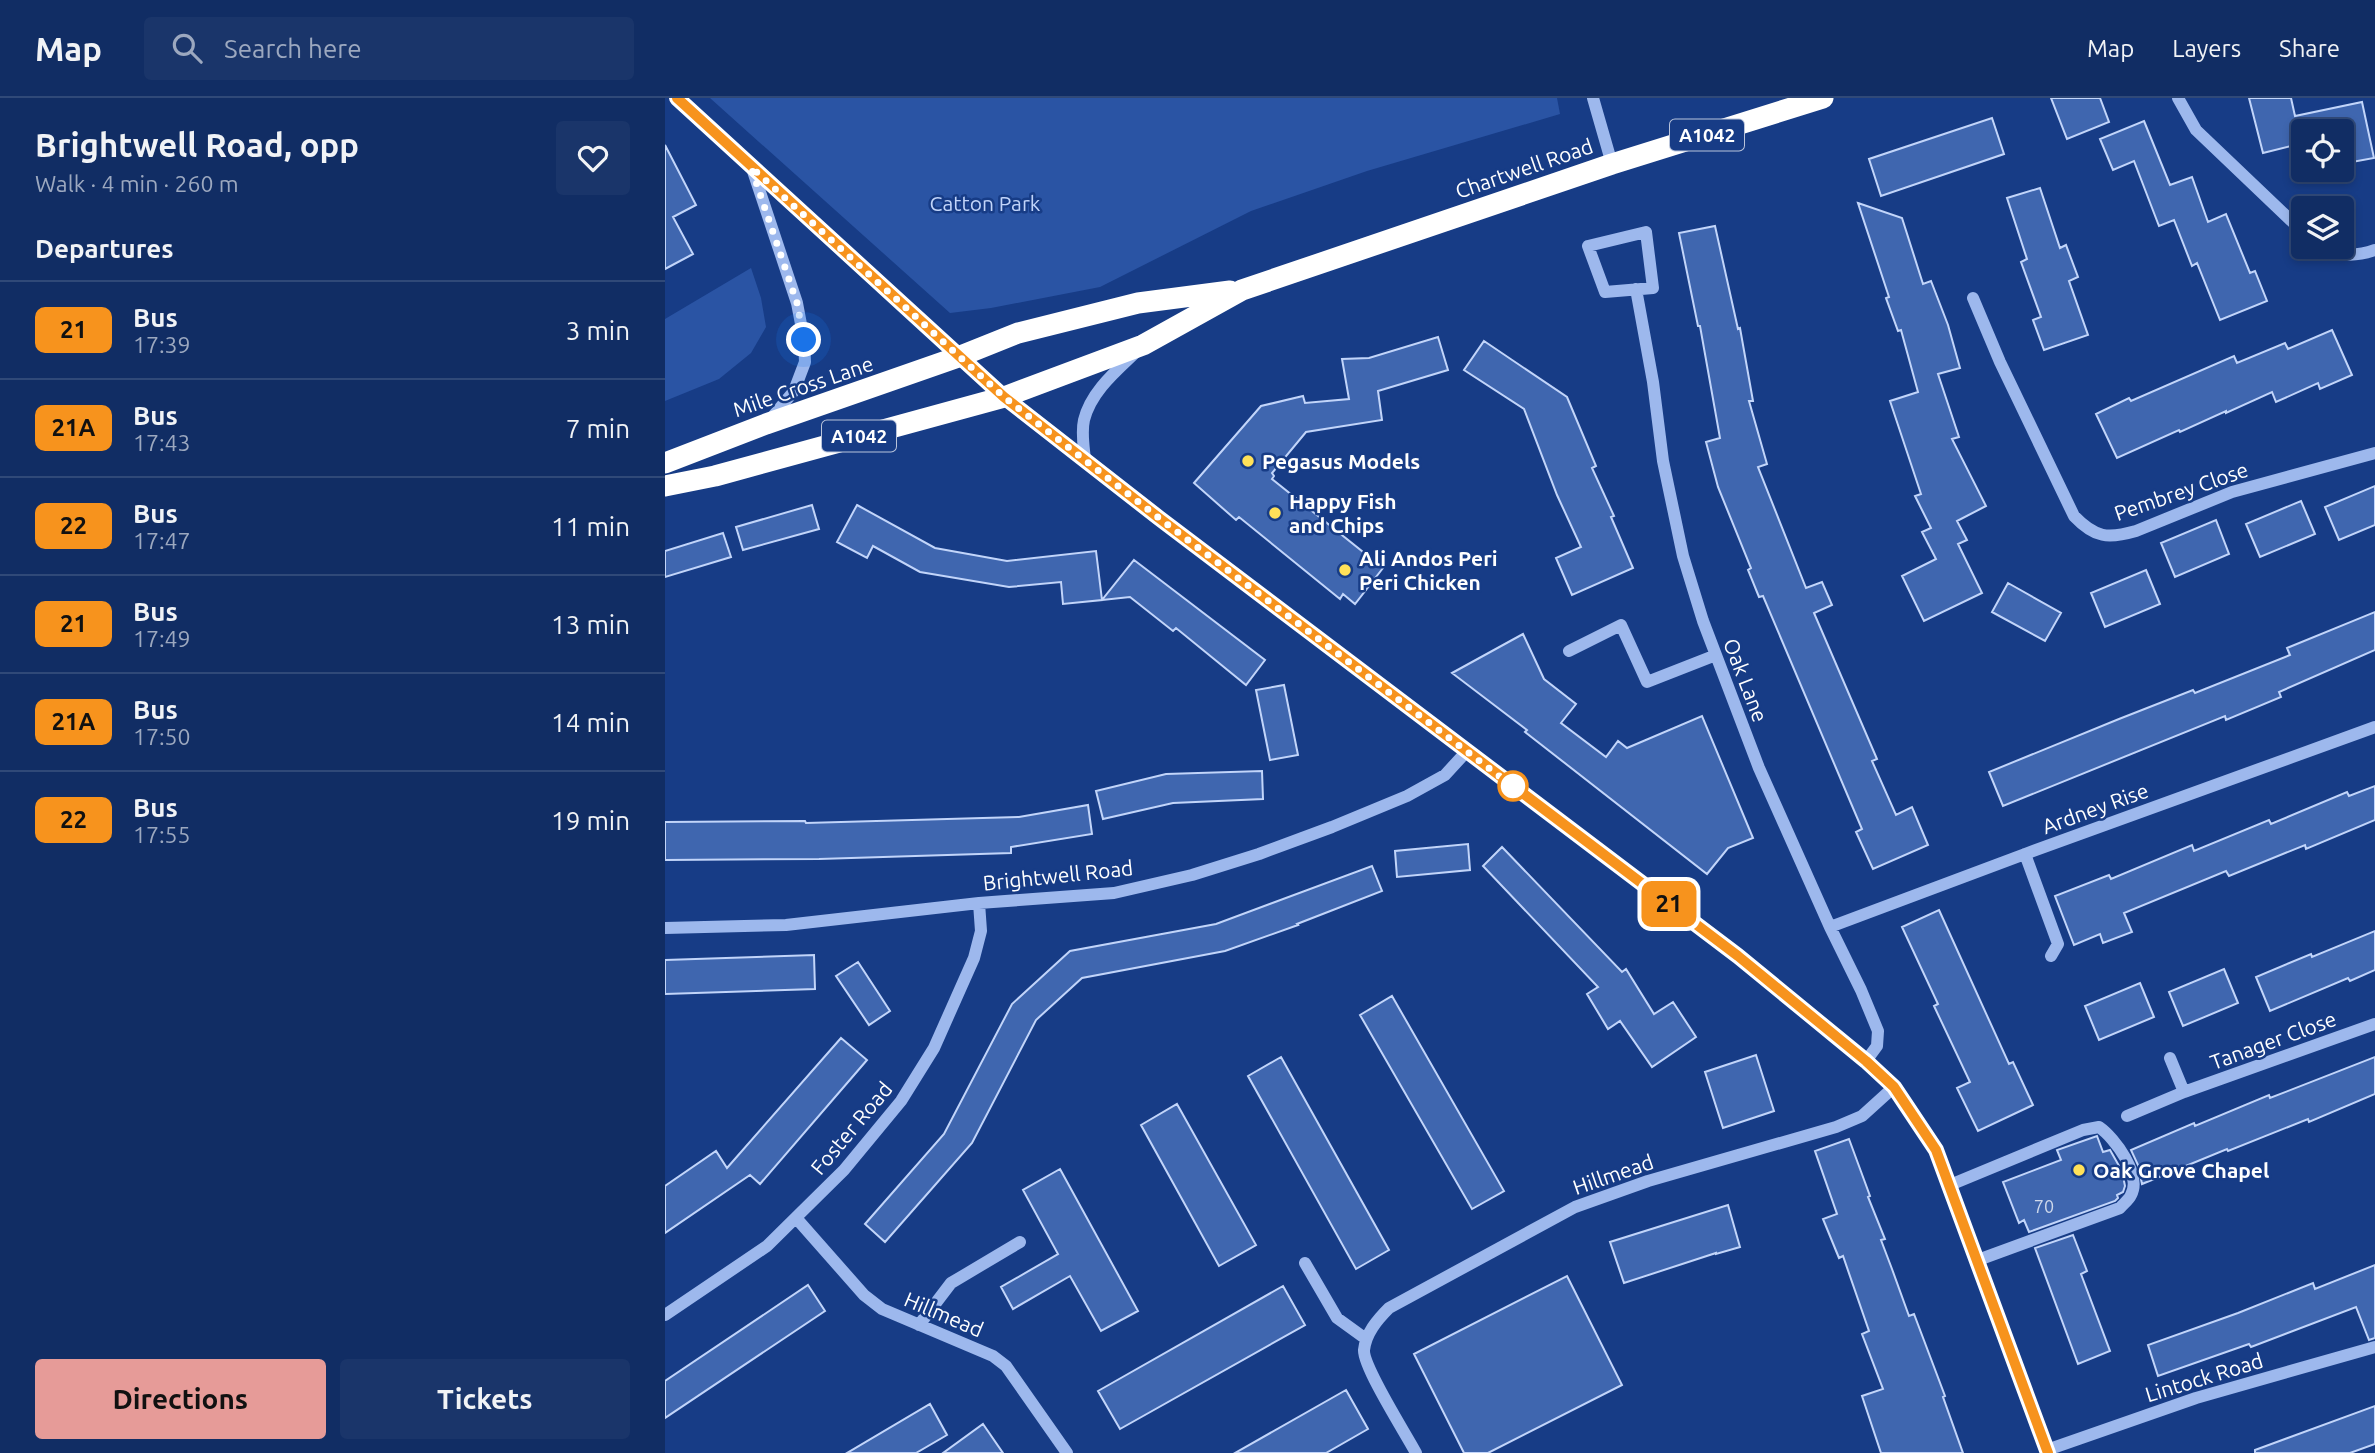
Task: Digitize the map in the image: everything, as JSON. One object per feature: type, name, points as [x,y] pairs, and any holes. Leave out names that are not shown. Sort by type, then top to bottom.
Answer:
[{"type":"highway","name":"Chartwell Road","points":[[1004,397],[1143,345],[1242,290],[1612,164],[1823,98]]},
{"type":"highway","name":"Chartwell Road","points":[[958,357],[1018,333],[1138,303],[1242,290]]},
{"type":"highway","name":"Mile Cross Lane","points":[[665,463],[766,424],[958,357]]},
{"type":"highway","name":"A1042","points":[[665,486],[715,476],[1004,397]]},
{"type":"street","points":[[677,98],[1004,397],[1738,956],[1894,1087],[1936,1150],[2048,1451]]},
{"type":"street","points":[[1593,98],[1612,164]]},
{"type":"street","points":[[2178,98],[2196,130],[2291,221]]},
{"type":"street","points":[[751,167],[797,303],[804,340],[805,362],[794,391],[766,424]]},
{"type":"street","points":[[1646,232],[1653,288],[1636,289],[1605,292],[1588,246],[1646,232]]},
{"type":"street","points":[[2354,254],[2375,250]]},
{"type":"street","name":"Oak Lane","points":[[1636,289],[1653,383],[1663,461],[1683,556],[1716,655],[1759,768],[1878,1031],[1877,1046],[1866,1061]]},
{"type":"street","name":"Pembrey Close","points":[[1973,298],[2000,362],[2074,516],[2087,529],[2103,536],[2119,536],[2136,531],[2232,492],[2375,453]]},
{"type":"street","points":[[1085,460],[1084,420],[1091,403],[1102,385],[1143,345]]},
{"type":"street","points":[[1569,651],[1621,625],[1647,682],[1716,655]]},
{"type":"street","name":"Ardney Rise","points":[[1830,928],[2375,727]]},
{"type":"street","name":"Brightwell Road","points":[[665,928],[786,925],[979,903],[1114,893],[1259,854],[1407,796],[1445,775],[1467,751]]},
{"type":"street","points":[[2025,854],[2058,944],[2051,956]]},
{"type":"street","name":"Foster Road","points":[[665,1315],[767,1246],[797,1219],[844,1170],[901,1101],[934,1048],[974,958],[981,931],[979,903]]},
{"type":"street","name":"Tanager Close","points":[[2126,1116],[2184,1092],[2375,1024]]},
{"type":"street","points":[[2170,1058],[2184,1092]]},
{"type":"street","name":"Hillmead","points":[[1366,1339],[1375,1322],[1389,1308],[1575,1208],[1648,1181],[1836,1127],[1862,1116],[1894,1087]]},
{"type":"street","points":[[1950,1185],[2083,1130],[2099,1126],[2108,1132],[2121,1150],[2134,1182],[2131,1195],[2120,1208],[1978,1260]]},
{"type":"street","name":"Hillmead","points":[[797,1219],[864,1295],[882,1308],[993,1356],[1006,1366],[1067,1453]]},
{"type":"street","points":[[919,1325],[951,1283],[1020,1242]]},
{"type":"street","points":[[1305,1263],[1336,1318],[1366,1339],[1363,1353],[1369,1369],[1416,1453]]},
{"type":"street","name":"Lintock Road","points":[[2048,1451],[2196,1398],[2375,1347]]},
{"type":"green space","name":"Catton Park","points":[[710,98],[1557,98],[1560,114],[1367,171],[1251,211],[1100,287],[950,313]]},
{"type":"green space","points":[[751,268],[761,298],[766,327],[751,353],[719,379],[665,401],[665,319]]},
{"type":"building","points":[[2051,98],[2100,98],[2109,122],[2067,139]]},
{"type":"building","points":[[2249,98],[2291,98],[2295,116],[2362,102],[2374,158],[2354,162],[2354,119],[2291,119],[2291,146],[2263,153]]},
{"type":"building","points":[[1992,118],[2004,154],[1881,196],[1869,159]]},
{"type":"building","points":[[2144,121],[2170,185],[2192,177],[2208,222],[2226,214],[2250,273],[2255,271],[2267,301],[2220,320],[2197,263],[2192,266],[2174,220],[2159,226],[2134,161],[2113,170],[2100,139]]},
{"type":"building","points":[[665,145],[696,205],[673,217],[693,254],[665,269]]},
{"type":"building","points":[[2040,188],[2060,248],[2066,245],[2078,277],[2069,281],[2088,335],[2044,350],[2033,320],[2041,317],[2021,262],[2027,259],[2007,198]]},
{"type":"building","points":[[1858,203],[1902,218],[1923,284],[1931,281],[1948,325],[1960,368],[1938,374],[1959,437],[1952,439],[1986,506],[1957,521],[1967,540],[1958,544],[1982,593],[1924,621],[1902,576],[1936,559],[1922,532],[1931,528],[1915,496],[1921,494],[1890,401],[1918,392],[1901,330],[1898,331],[1886,298],[1889,297]]},
{"type":"building","points":[[1715,226],[1738,329],[1740,328],[1753,401],[1749,401],[1767,464],[1758,467],[1806,588],[1822,582],[1832,605],[1814,613],[1877,759],[1872,761],[1896,815],[1912,807],[1928,845],[1873,869],[1856,832],[1862,829],[1763,596],[1759,597],[1748,570],[1751,568],[1718,487],[1706,442],[1720,438],[1700,326],[1679,233]]},
{"type":"building","points":[[2332,330],[2352,375],[2320,389],[2318,383],[2276,402],[2272,392],[2117,458],[2096,414],[2234,356],[2237,363],[2285,343],[2288,349]]},
{"type":"building","points":[[1438,337],[1448,370],[1378,391],[1382,420],[1306,432],[1272,473],[1272,479],[1383,568],[1355,604],[1343,594],[1340,599],[1239,517],[1236,520],[1194,483],[1261,406],[1303,396],[1305,403],[1349,399],[1342,359],[1369,358]]},
{"type":"building","points":[[1484,341],[1567,397],[1596,466],[1592,468],[1614,516],[1611,517],[1633,568],[1572,595],[1556,558],[1581,547],[1557,495],[1524,409],[1464,370]]},
{"type":"building","points":[[2375,486],[2375,525],[2339,540],[2325,507]]},
{"type":"building","points":[[2301,501],[2315,534],[2260,557],[2246,524]]},
{"type":"building","points":[[812,505],[819,529],[743,550],[736,527]]},
{"type":"building","points":[[857,505],[935,548],[1007,561],[1096,551],[1102,600],[1063,604],[1061,582],[1009,587],[920,572],[873,546],[867,558],[837,542]]},
{"type":"building","points":[[2216,520],[2229,554],[2175,577],[2161,543]]},
{"type":"building","points":[[723,533],[731,557],[665,577],[665,551]]},
{"type":"building","points":[[1134,560],[1265,660],[1246,685],[1176,628],[1173,631],[1130,597],[1102,600]]},
{"type":"building","points":[[2146,570],[2160,604],[2105,627],[2091,593]]},
{"type":"building","points":[[2008,583],[2061,613],[2045,641],[1992,612]]},
{"type":"building","points":[[2375,612],[2375,650],[2279,692],[2281,697],[2226,720],[2225,716],[2003,806],[1989,772],[2193,690],[2195,693],[2290,655],[2287,648]]},
{"type":"building","points":[[1523,634],[1544,679],[1576,704],[1561,723],[1606,757],[1618,741],[1627,748],[1702,716],[1753,838],[1728,848],[1707,874],[1452,673]]},
{"type":"building","points":[[1284,685],[1298,755],[1270,760],[1256,690]]},
{"type":"building","points":[[1262,771],[1263,799],[1173,803],[1103,819],[1096,791],[1166,774]]},
{"type":"building","points":[[2375,786],[2375,820],[2306,849],[2305,845],[2229,876],[2226,871],[2124,913],[2132,932],[2103,943],[2100,934],[2074,945],[2055,896],[2109,875],[2111,879],[2192,845],[2194,851],[2269,820],[2271,824],[2347,792],[2349,796]]},
{"type":"building","points":[[1088,805],[1092,834],[1011,847],[1011,853],[819,859],[665,860],[665,822],[806,823],[1019,817]]},
{"type":"building","points":[[1468,844],[1470,870],[1397,877],[1395,851]]},
{"type":"building","points":[[1502,847],[1622,972],[1626,969],[1654,1014],[1673,1002],[1696,1037],[1652,1067],[1620,1021],[1608,1029],[1587,994],[1598,987],[1483,866]]},
{"type":"building","points":[[1372,866],[1382,891],[1298,925],[1225,951],[1082,978],[1036,1020],[972,1143],[885,1242],[865,1224],[944,1134],[1012,1004],[1070,951],[1216,924]]},
{"type":"building","points":[[1939,910],[2009,1064],[2013,1062],[2033,1105],[1978,1131],[1957,1088],[1970,1082],[1934,1006],[1938,1004],[1902,927]]},
{"type":"building","points":[[2375,931],[2375,970],[2350,981],[2348,978],[2270,1011],[2256,977]]},
{"type":"building","points":[[814,955],[815,989],[665,994],[665,960]]},
{"type":"building","points":[[858,962],[890,1011],[869,1025],[836,976]]},
{"type":"building","points":[[2224,969],[2238,1003],[2183,1026],[2169,992]]},
{"type":"building","points":[[2140,983],[2154,1017],[2099,1040],[2085,1006]]},
{"type":"building","points":[[1392,996],[1504,1191],[1472,1209],[1360,1015]]},
{"type":"building","points":[[841,1038],[867,1060],[760,1184],[750,1175],[665,1233],[665,1186],[716,1151],[727,1168]]},
{"type":"building","points":[[1756,1055],[1774,1111],[1723,1128],[1705,1072]]},
{"type":"building","points":[[1281,1057],[1389,1250],[1356,1269],[1248,1076]]},
{"type":"building","points":[[2375,1057],[2375,1094],[2309,1122],[2308,1119],[2228,1151],[2227,1149],[2142,1184],[2131,1150],[2194,1123],[2195,1126],[2269,1095],[2270,1098]]},
{"type":"building","points":[[1177,1104],[1256,1245],[1219,1266],[1141,1125]]},
{"type":"building","name":"Oak Grove Chapel","points":[[2097,1136],[2103,1152],[2110,1150],[2122,1171],[2125,1186],[2123,1192],[2117,1195],[2115,1201],[2029,1232],[2024,1220],[2019,1223],[2003,1182],[2061,1160],[2057,1150]]},
{"type":"building","points":[[1849,1139],[1885,1239],[1881,1240],[1909,1316],[1914,1314],[1963,1453],[1881,1453],[1862,1396],[1883,1389],[1862,1334],[1869,1331],[1843,1256],[1839,1258],[1823,1219],[1837,1214],[1815,1151]]},
{"type":"building","points":[[1060,1169],[1138,1311],[1101,1331],[1070,1276],[1013,1309],[1001,1287],[1058,1254],[1023,1190]]},
{"type":"building","points":[[1728,1205],[1740,1247],[1624,1283],[1610,1242]]},
{"type":"building","points":[[2073,1235],[2087,1271],[2081,1274],[2110,1351],[2078,1364],[2035,1248]]},
{"type":"building","points":[[2375,1265],[2375,1338],[2369,1340],[2356,1307],[2251,1347],[2249,1344],[2158,1376],[2148,1345],[2313,1283],[2315,1289]]},
{"type":"building","points":[[1567,1276],[1622,1385],[1488,1453],[1464,1453],[1414,1354]]},
{"type":"building","points":[[808,1285],[825,1311],[665,1418],[665,1381]]},
{"type":"building","points":[[1283,1286],[1305,1325],[1120,1429],[1098,1391]]},
{"type":"building","points":[[1346,1390],[1368,1429],[1326,1453],[1235,1453]]},
{"type":"building","points":[[930,1404],[947,1435],[916,1453],[847,1453]]},
{"type":"building","points":[[2375,1406],[2375,1444],[2350,1453],[2255,1453],[2255,1450]]},
{"type":"building","points":[[983,1424],[1003,1453],[943,1453]]},
{"type":"bus line","name":"21","points":[[677,98],[1004,397],[1159,518],[1738,956],[1894,1087],[1936,1150],[2048,1453]]},
{"type":"place","name":"Pegasus Models","points":[[1248,461]]},
{"type":"place","name":"Happy Fish and Chips","points":[[1275,513]]},
{"type":"place","name":"Ali Andos Peri Peri Chicken","points":[[1345,570]]},
{"type":"place","name":"Oak Grove Chapel","points":[[2079,1170]]},
{"type":"route","points":[[804,340],[797,303],[751,167],[1004,397],[1523,794],[1513,786]]}]
